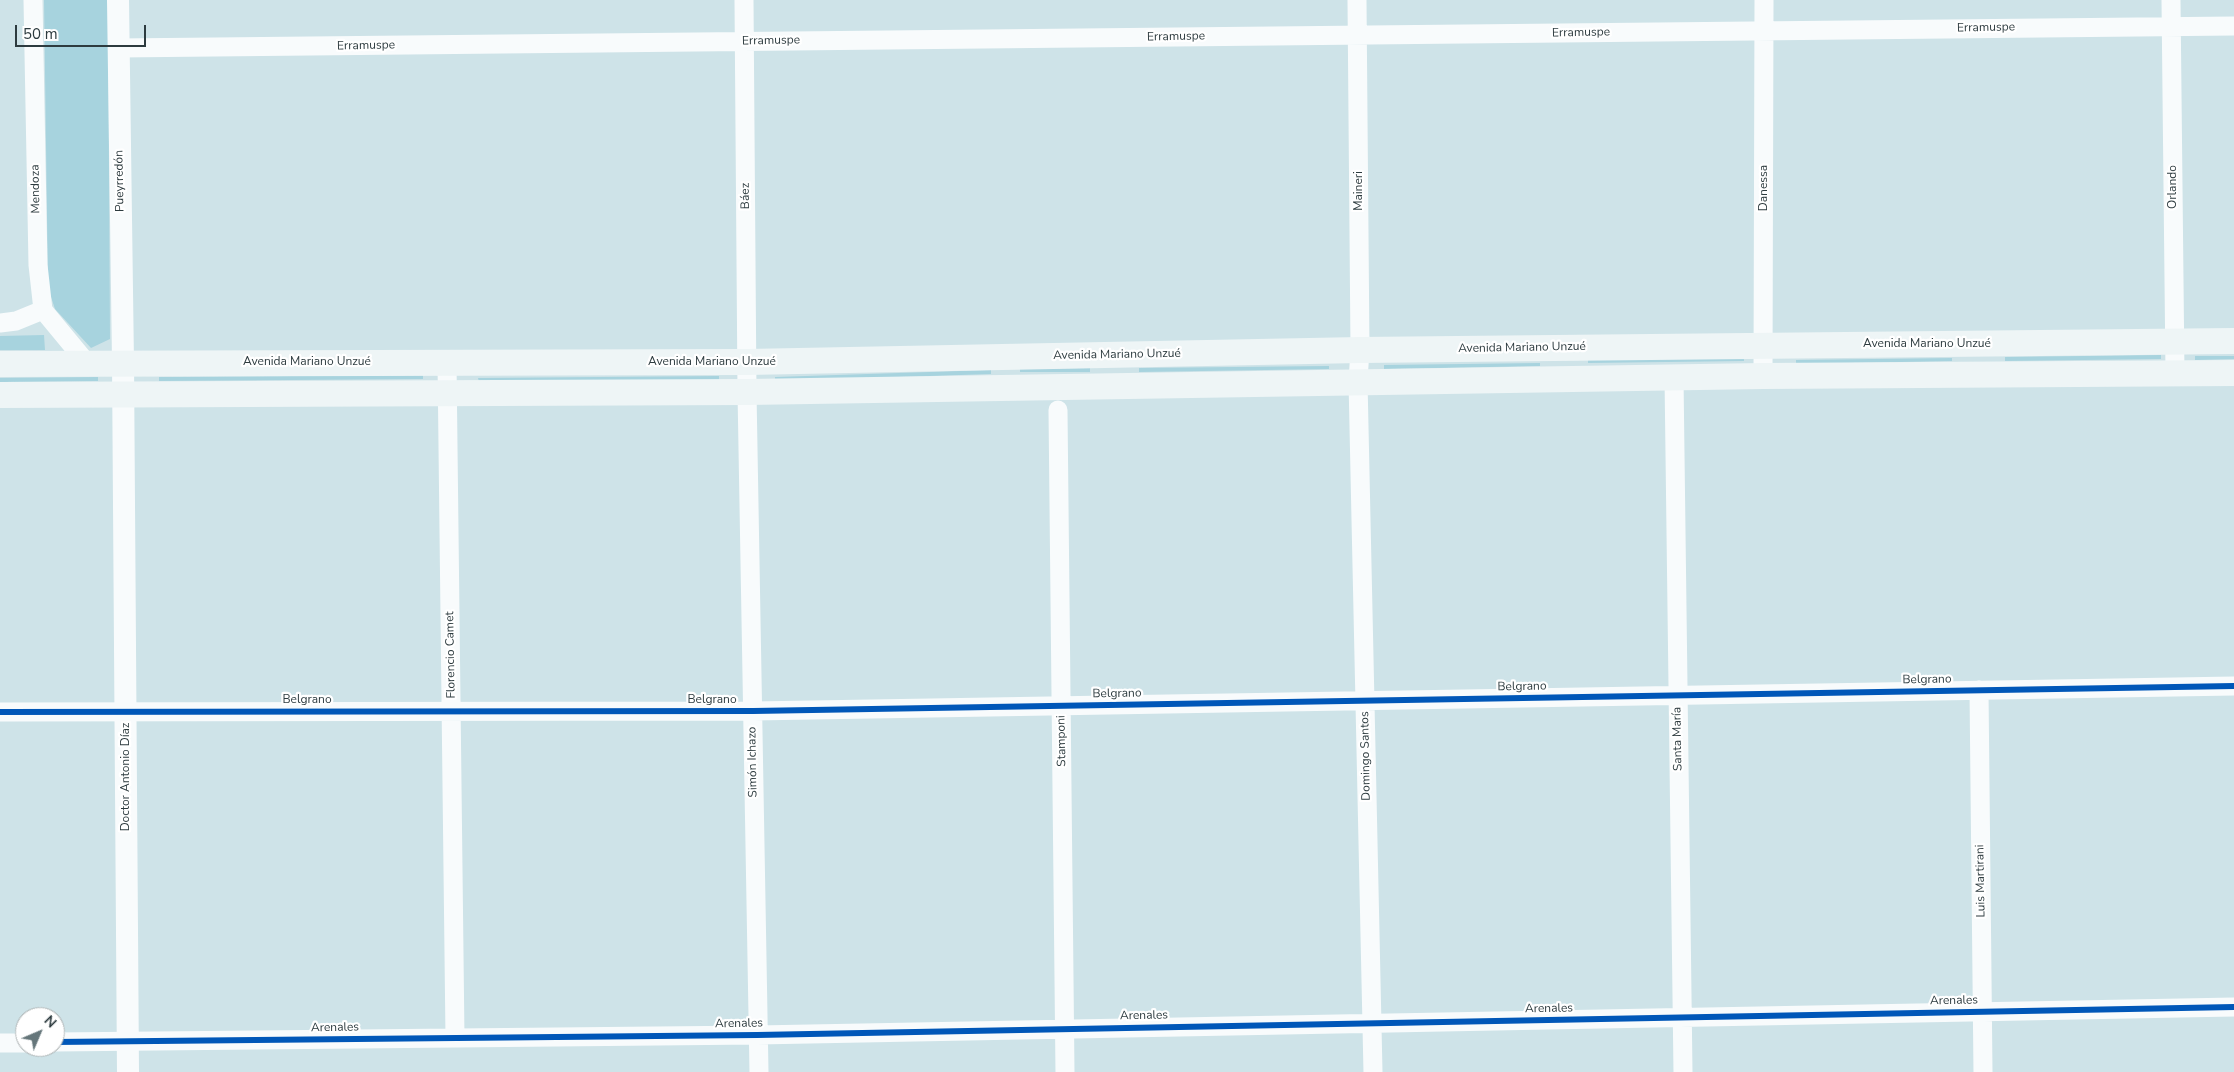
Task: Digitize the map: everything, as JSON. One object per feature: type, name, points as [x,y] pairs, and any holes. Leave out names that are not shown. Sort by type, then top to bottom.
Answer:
[{"type":"main road","name":"Avenida Mariano Unzué","points":[[0,364],[86,362],[747,362],[1564,347],[2234,341]]},
{"type":"main road","points":[[1564,347],[1566,378]]},
{"type":"main road","points":[[1118,355],[1118,385]]},
{"type":"main road","points":[[1005,387],[1006,357]]},
{"type":"main road","points":[[0,395],[747,392],[1566,378],[2234,373]]},
{"type":"street","name":"Mendoza","points":[[33,0],[38,265],[43,310]]},
{"type":"street","name":"Pueyrredón","points":[[118,0],[123,362]]},
{"type":"street","name":"Báez","points":[[744,0],[747,392]]},
{"type":"street","name":"Maineri","points":[[1357,0],[1360,350],[1358,381]]},
{"type":"street","name":"Danessa","points":[[1763,376],[1765,345],[1764,0]]},
{"type":"street","name":"Orlando","points":[[2171,0],[2175,373]]},
{"type":"street","name":"Erramuspe","points":[[118,48],[2234,26]]},
{"type":"street","points":[[0,324],[16,321],[43,310],[86,362]]},
{"type":"street","name":"Doctor Antonio Díaz","points":[[123,362],[128,1072]]},
{"type":"street","name":"Florencio Camet","points":[[447,362],[455,1038]]},
{"type":"street","name":"Santa María","points":[[1674,377],[1683,1072]]},
{"type":"street","name":"Domingo Santos","points":[[1358,381],[1373,1072]]},
{"type":"street","name":"Simón Ichazo","points":[[747,392],[759,1072]]},
{"type":"street","name":"Stamponi","points":[[1058,410],[1065,1072]]},
{"type":"street","name":"Belgrano","points":[[0,712],[752,711],[2234,686]]},
{"type":"street","name":"Luis Martirani","points":[[1979,690],[1983,1072]]},
{"type":"street","name":"Arenales","points":[[65,1042],[758,1035],[2234,1007]]},
{"type":"street","points":[[0,1043],[15,1042]]},
{"type":"shaded area","points":[[44,0],[108,0],[110,339],[91,348],[55,309],[48,288]]},
{"type":"shaded area","points":[[44,335],[45,350],[0,350],[0,336]]},
{"type":"shaded area","points":[[2161,355],[2161,359],[2005,361],[2005,357]]},
{"type":"shaded area","points":[[2195,356],[2234,356],[2234,359],[2195,360]]},
{"type":"shaded area","points":[[1744,357],[1744,361],[1588,363],[1588,359]]},
{"type":"shaded area","points":[[1952,358],[1952,361],[1796,364],[1796,360]]},
{"type":"shaded area","points":[[1540,363],[1540,366],[1384,369],[1384,365]]},
{"type":"shaded area","points":[[1329,366],[1329,369],[1139,372],[1139,368]]},
{"type":"shaded area","points":[[1090,368],[1090,372],[1020,372],[1020,369]]},
{"type":"shaded area","points":[[991,370],[991,374],[775,381],[775,377]]},
{"type":"shaded area","points":[[423,375],[423,379],[159,381],[159,377]]},
{"type":"shaded area","points":[[719,376],[719,380],[479,382],[478,378]]},
{"type":"shaded area","points":[[98,377],[98,381],[0,382],[0,378]]},
{"type":"cycle path","points":[[0,712],[753,711],[2234,686]]},
{"type":"cycle path","points":[[65,1042],[757,1035],[2234,1007]]}]
